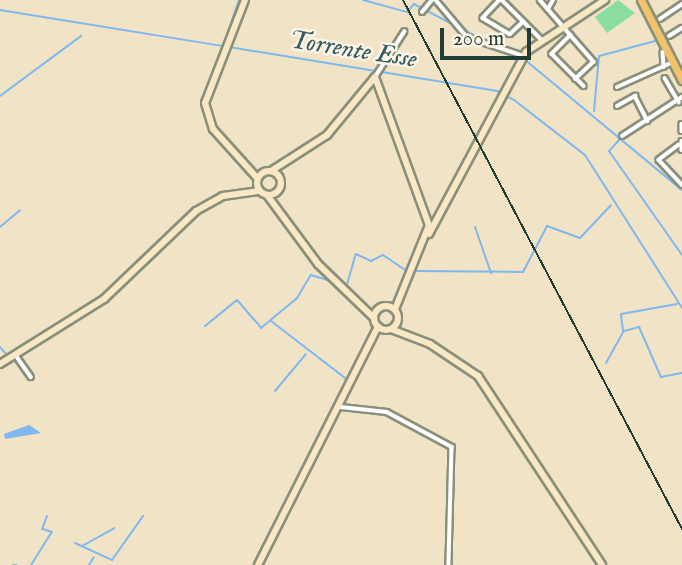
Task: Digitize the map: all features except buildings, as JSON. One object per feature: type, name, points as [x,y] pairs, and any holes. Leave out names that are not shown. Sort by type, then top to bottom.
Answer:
[{"type":"main road","points":[[245,0],[236,29],[207,88],[208,117],[250,166],[260,191]]},
{"type":"main road","points":[[589,11],[598,0]]},
{"type":"main road","points":[[602,565],[478,376],[405,331],[398,321],[395,309],[397,298],[433,224],[495,102],[523,56],[540,38],[605,0]]},
{"type":"main road","points":[[641,0],[681,77]]},
{"type":"main road","points":[[0,364],[14,352],[89,310],[196,211],[240,191],[327,135],[375,76],[433,224]]},
{"type":"main road","points":[[282,207],[279,189],[284,165]]},
{"type":"main road","points":[[250,166],[280,179]]},
{"type":"main road","points":[[267,195],[279,189]]},
{"type":"main road","points":[[240,191],[260,191],[282,207],[318,264],[366,305],[378,326],[376,338],[258,565]]},
{"type":"main road","points":[[374,318],[384,306],[397,298]]},
{"type":"main road","points":[[366,305],[395,309]]},
{"type":"main road","points":[[376,338],[398,321]]},
{"type":"main road","points":[[378,326],[405,331]]},
{"type":"street","points":[[422,12],[434,0],[467,37],[523,56]]},
{"type":"street","points":[[523,22],[510,34],[483,18],[501,0],[540,38]]},
{"type":"street","points":[[540,0],[594,62],[576,79]]},
{"type":"street","points":[[548,9],[553,0]]},
{"type":"street","points":[[660,19],[682,4]]},
{"type":"street","points":[[669,36],[682,28]]},
{"type":"street","points":[[375,76],[377,66],[404,32]]},
{"type":"street","points":[[571,36],[552,54],[584,86]]},
{"type":"street","points":[[663,52],[664,67]]},
{"type":"street","points":[[617,87],[673,62]]},
{"type":"street","points":[[622,136],[680,100],[665,78]]},
{"type":"street","points":[[617,106],[635,96],[648,121]]},
{"type":"street","points":[[682,124],[682,131]]},
{"type":"street","points":[[682,150],[680,143],[659,160],[682,186]]},
{"type":"street","points":[[14,352],[31,377]]},
{"type":"street","points":[[341,407],[387,412],[452,447],[449,565]]},
{"type":"green space","points":[[618,0],[635,13],[607,33],[595,17]]},
{"type":"water","points":[[29,425],[41,433],[5,439],[4,434]]},
{"type":"waterway","points":[[229,29],[239,0]]},
{"type":"waterway","points":[[363,0],[407,12],[414,4],[456,26]]},
{"type":"waterway","name":"Torrente Esse","points":[[0,10],[223,46]]},
{"type":"waterway","points":[[461,29],[491,43]]},
{"type":"waterway","points":[[664,39],[678,33]]},
{"type":"waterway","points":[[0,96],[81,36]]},
{"type":"waterway","points":[[594,111],[599,56],[659,40]]},
{"type":"waterway","name":"Torrente Esse","points":[[229,47],[497,91],[514,100],[585,155],[682,308]]},
{"type":"waterway","points":[[524,59],[682,190]]},
{"type":"waterway","points":[[622,137],[609,151],[682,255]]},
{"type":"waterway","points":[[413,271],[523,272],[547,226],[580,238],[611,205]]},
{"type":"waterway","points":[[0,227],[20,210]]},
{"type":"waterway","points":[[475,227],[491,273]]},
{"type":"waterway","points":[[346,288],[356,254],[371,261],[383,255],[408,272]]},
{"type":"waterway","points":[[205,326],[237,300],[261,328],[297,298],[311,275],[331,281]]},
{"type":"waterway","points":[[623,331],[621,314],[677,304]]},
{"type":"waterway","points":[[271,321],[349,381]]},
{"type":"waterway","points":[[606,363],[624,331],[639,327],[661,377],[682,373]]},
{"type":"waterway","points":[[0,347],[7,355]]},
{"type":"waterway","points":[[275,391],[306,354]]},
{"type":"waterway","points":[[31,565],[52,532],[42,529],[47,516]]},
{"type":"waterway","points":[[75,543],[112,560],[143,516]]},
{"type":"waterway","points":[[82,546],[114,528]]},
{"type":"waterway","points":[[89,565],[94,557]]},
{"type":"railway","points":[[403,0],[682,529]]}]
